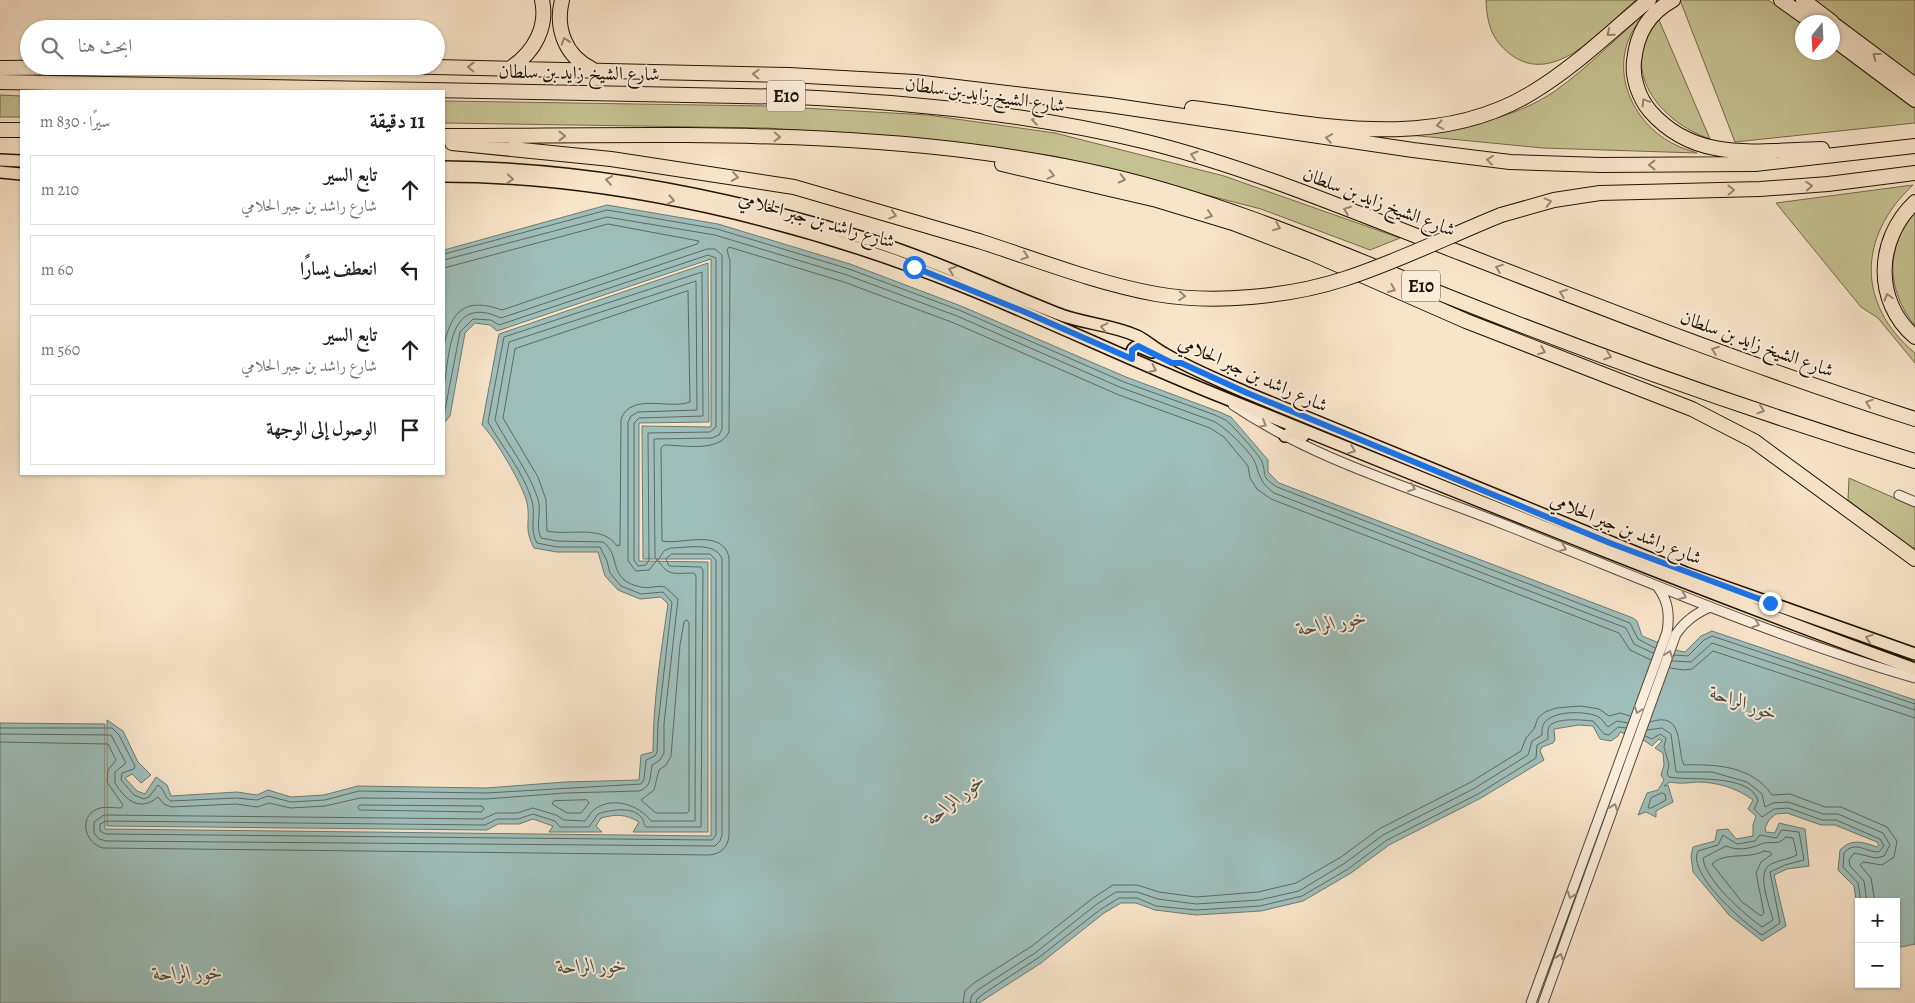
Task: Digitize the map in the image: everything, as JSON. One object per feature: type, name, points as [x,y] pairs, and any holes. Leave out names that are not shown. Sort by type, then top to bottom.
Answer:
[{"type":"highway","points":[[512,67],[524,58],[538,39],[544,17],[542,0]]},
{"type":"highway","points":[[562,0],[560,20],[564,43],[573,56],[592,69]]},
{"type":"highway","points":[[1109,105],[1167,105],[1298,122],[1381,130],[1423,128],[1467,121],[1501,109],[1541,88],[1650,5],[1673,0]]},
{"type":"highway","points":[[1781,0],[1802,15]]},
{"type":"highway","points":[[1803,0],[1822,15]]},
{"type":"highway","points":[[1650,5],[1635,49],[1633,69],[1637,87],[1644,103],[1658,120],[1695,144],[1753,158]]},
{"type":"highway","points":[[1840,29],[1915,85]]},
{"type":"highway","points":[[1840,44],[1915,100]]},
{"type":"highway","points":[[445,66],[592,69],[857,78],[954,86],[1109,105],[1413,150],[1510,162],[1602,165],[1701,165],[1753,158],[1858,153],[1915,146]]},
{"type":"highway","points":[[0,68],[20,68]]},
{"type":"highway","name":"شارع الشيخ زايد بن سلطان","points":[[0,82],[797,96],[894,102],[1083,128],[1157,145],[1274,181],[1711,348],[1915,419]]},
{"type":"highway","points":[[0,130],[20,130]]},
{"type":"highway","name":"E10","points":[[445,136],[769,137],[919,144],[984,152],[1105,174],[1211,203],[1264,221],[1500,316],[1721,397],[1915,461]]},
{"type":"highway","points":[[1893,148],[1915,140]]},
{"type":"highway","points":[[445,142],[611,159],[794,187],[979,241],[1103,282],[1158,294],[1204,298],[1292,292],[1343,279],[1501,215],[1554,200],[1600,193],[1760,189],[1828,184],[1915,172]]},
{"type":"highway","points":[[919,144],[1157,200],[1233,223],[1311,253],[1466,321],[1692,409],[1754,441],[1915,560]]},
{"type":"highway","points":[[1915,202],[1900,219],[1891,234],[1885,253],[1883,270],[1890,305],[1898,318],[1915,337]]},
{"type":"main road","points":[[0,160],[20,162]]},
{"type":"main road","name":"شارع راشد بن جبر الحلامي","points":[[445,167],[547,172],[712,197],[784,214],[869,239],[964,275],[1058,314],[1138,336],[1181,363],[1254,396],[1686,573],[1915,654]]},
{"type":"main road","points":[[0,172],[20,174]]},
{"type":"main road","name":"شارع راشد بن جبر الحلامي","points":[[445,176],[548,182],[622,192],[710,208],[781,225],[866,250],[922,270],[1222,398],[1707,593],[1915,669]]},
{"type":"main road","points":[[1132,359],[1132,350],[1138,346],[1172,363],[1181,363]]},
{"type":"main road","points":[[1285,436],[1292,432],[1320,441],[1332,442]]},
{"type":"street","points":[[1222,398],[1299,444],[1710,607],[1853,660],[1915,678]]},
{"type":"street","points":[[1899,495],[1915,502]]},
{"type":"street","points":[[1543,1003],[1598,853],[1672,633],[1667,603],[1657,585]]},
{"type":"street","points":[[1531,1003],[1587,849],[1672,633],[1694,614],[1710,607]]},
{"type":"shaded area","points":[[1486,0],[1636,0],[1578,50],[1561,59],[1544,64],[1527,63],[1510,54],[1498,42],[1489,23]]},
{"type":"shaded area","points":[[1680,0],[1768,0],[1795,18],[1795,60],[1840,60],[1840,51],[1915,108],[1915,123],[1735,142]]},
{"type":"shaded area","points":[[1814,0],[1915,0],[1915,78],[1840,20],[1840,15],[1833,15]]},
{"type":"shaded area","points":[[1651,8],[1636,26],[1627,45],[1624,61],[1624,78],[1629,94],[1636,109],[1658,134],[1681,148],[1697,153],[1543,148],[1409,135],[1466,126],[1503,116],[1539,101],[1580,72]]},
{"type":"shaded area","points":[[1659,20],[1710,139],[1692,131],[1675,120],[1661,107],[1650,91],[1643,75],[1642,57],[1647,38]]},
{"type":"shaded area","points":[[0,95],[20,96],[20,117],[0,117]]},
{"type":"shaded area","points":[[445,101],[766,106],[928,115],[1055,133],[1224,176],[1400,238],[1370,250],[1261,209],[1054,156],[932,140],[767,128],[445,123]]},
{"type":"shaded area","points":[[1913,185],[1895,205],[1882,226],[1874,248],[1871,270],[1874,292],[1882,313],[1896,334],[1915,353],[1915,363],[1878,318],[1861,307],[1776,203]]},
{"type":"shaded area","points":[[1915,212],[1915,326],[1905,312],[1899,298],[1894,283],[1893,269],[1894,254],[1898,240]]},
{"type":"shaded area","points":[[1849,478],[1915,507],[1915,550],[1848,500]]},
{"type":"water","name":"خور الراحة","points":[[607,205],[718,224],[850,264],[961,306],[1126,377],[1231,417],[1268,460],[1268,472],[1279,483],[1633,618],[1637,621],[1642,636],[1685,652],[1701,636],[1712,631],[1915,700],[1915,944],[1900,947],[1900,898],[1856,898],[1854,886],[1838,870],[1840,850],[1844,846],[1857,842],[1877,847],[1879,845],[1877,842],[1835,825],[1821,825],[1787,813],[1776,814],[1769,820],[1765,828],[1766,832],[1775,833],[1779,823],[1805,829],[1809,866],[1787,869],[1774,875],[1786,926],[1762,941],[1729,915],[1693,872],[1691,856],[1693,847],[1715,841],[1717,830],[1728,829],[1736,839],[1753,836],[1753,825],[1756,816],[1748,809],[1753,800],[1734,789],[1719,785],[1704,782],[1670,782],[1664,786],[1668,785],[1673,802],[1656,811],[1656,817],[1646,812],[1638,815],[1647,793],[1658,790],[1664,780],[1661,775],[1664,765],[1663,753],[1655,748],[1662,741],[1659,739],[1652,746],[1645,741],[1620,732],[1611,741],[1600,739],[1593,726],[1579,725],[1554,729],[1555,740],[1553,743],[1542,747],[1540,751],[1544,760],[1481,798],[1389,845],[1351,873],[1303,901],[1261,911],[1196,915],[1155,910],[1136,903],[1121,903],[1104,913],[1041,963],[979,1003],[0,1003],[0,723],[105,724],[105,829],[711,836],[711,559],[643,559],[642,426],[711,427],[711,259],[497,331],[490,325],[475,323],[465,333],[450,416],[445,422],[445,250]]},
{"type":"water","points":[[708,263],[709,422],[639,423],[639,561],[708,562],[708,832],[633,832],[639,822],[630,817],[616,815],[601,818],[596,826],[602,832],[549,832],[553,826],[533,819],[519,824],[498,824],[487,830],[107,826],[107,720],[123,731],[138,762],[151,775],[141,783],[132,774],[125,778],[137,791],[145,794],[156,777],[167,785],[171,796],[237,792],[257,795],[268,790],[291,797],[324,795],[358,786],[486,788],[565,782],[639,780],[641,755],[653,752],[656,696],[668,604],[661,597],[640,599],[618,590],[605,576],[598,552],[557,552],[534,548],[528,530],[528,510],[525,496],[501,450],[482,425],[499,334]]},
{"type":"route","points":[[914,267],[1025,312],[1132,359],[1132,350],[1138,346],[1172,363],[1181,363],[1245,392],[1610,543],[1770,603]]}]
